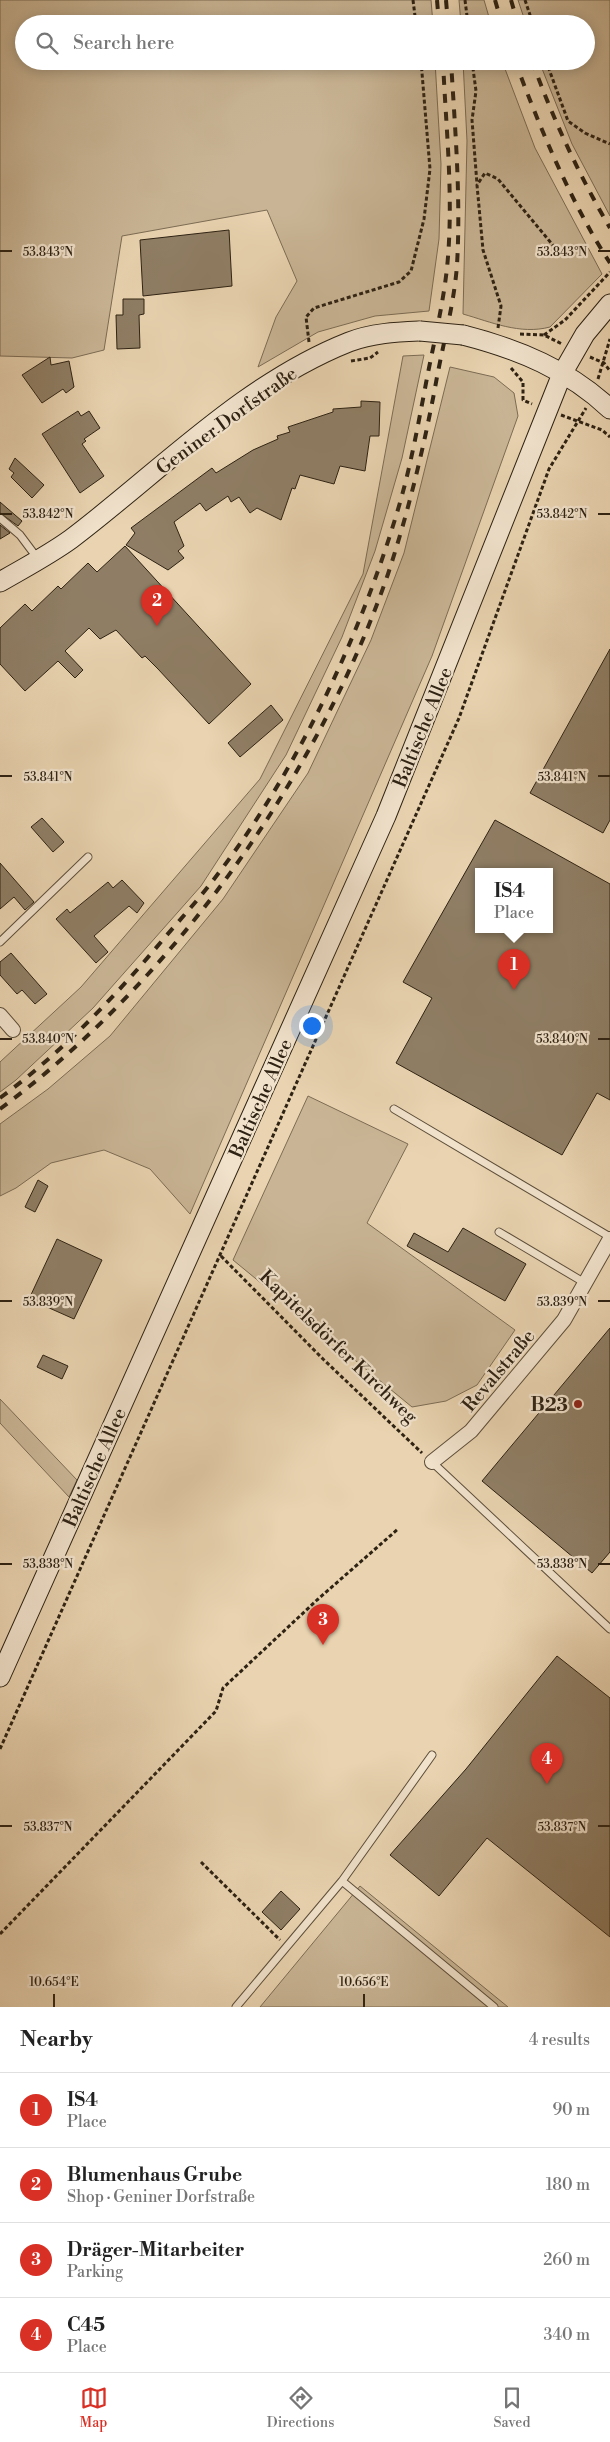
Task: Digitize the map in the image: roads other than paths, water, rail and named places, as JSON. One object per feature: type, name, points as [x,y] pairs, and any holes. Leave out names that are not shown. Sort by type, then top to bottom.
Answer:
[{"type":"main road","name":"Baltische Allee","points":[[0,1677],[386,816],[562,374],[585,334],[610,304]]},
{"type":"main road","name":"Geniner Dorfstraße","points":[[0,582],[70,540],[210,427],[274,381],[351,341],[390,332],[420,331],[463,335],[496,343],[529,355],[562,374],[592,393],[610,409]]},
{"type":"street","points":[[0,1015],[13,1030]]},
{"type":"street","name":"Revalstraße","points":[[432,1462],[471,1431],[564,1320],[610,1238]]},
{"type":"lane","points":[[0,518],[20,535],[38,560]]},
{"type":"lane","points":[[0,942],[88,857]]},
{"type":"lane","points":[[394,1109],[610,1238]]},
{"type":"lane","points":[[499,1232],[585,1284]]},
{"type":"lane","points":[[432,1462],[610,1629]]},
{"type":"lane","points":[[236,2007],[342,1881],[432,1755]]},
{"type":"lane","points":[[342,1881],[494,2007]]},
{"type":"railway","points":[[437,0],[438,15]]},
{"type":"railway","points":[[446,0],[447,15]]},
{"type":"railway","points":[[495,0],[499,15]]},
{"type":"railway","points":[[511,0],[515,15]]},
{"type":"railway","points":[[0,1098],[44,1063],[105,1005],[207,888],[238,847],[266,804],[293,758],[341,663],[380,565],[401,499],[443,296],[447,268],[450,216],[444,70]]},
{"type":"railway","points":[[0,1109],[63,1058],[124,1000],[180,937],[233,870],[280,799],[322,725],[358,650],[388,574],[408,505],[425,435],[453,296],[457,265],[458,214],[452,70]]},
{"type":"railway","points":[[519,70],[557,165],[582,216],[610,263]]},
{"type":"railway","points":[[536,70],[567,146],[610,228]]},
{"type":"place","name":"Blumenhaus Grube","points":[[157,626]]},
{"type":"place","name":"IS4","points":[[514,990]]},
{"type":"place","name":"B23","points":[[578,1404]]},
{"type":"place","name":"Dräger-Mitarbeiter","points":[[323,1645]]},
{"type":"place","name":"C45","points":[[547,1784]]}]
